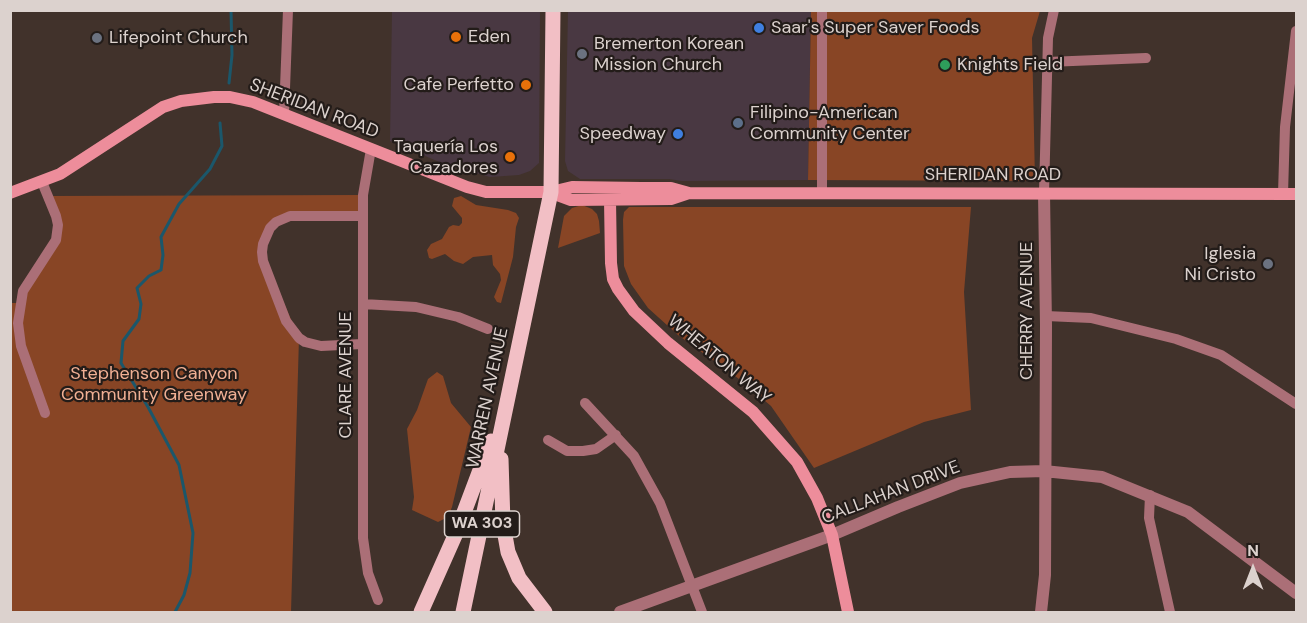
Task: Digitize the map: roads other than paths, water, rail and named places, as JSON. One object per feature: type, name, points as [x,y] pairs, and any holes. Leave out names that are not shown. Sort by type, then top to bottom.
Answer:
[{"type":"main road","name":"WA 303","points":[[551,192],[552,10]]},
{"type":"main road","name":"SHERIDAN ROAD","points":[[10,193],[42,182],[71,167],[140,120],[172,104],[206,97],[230,97],[253,102],[467,187],[486,192],[551,192],[583,187],[671,188],[689,193],[1290,194]]},
{"type":"main road","name":"SHERIDAN ROAD","points":[[551,192],[571,200],[671,199],[689,193]]},
{"type":"main road","name":"WARREN AVENUE","points":[[463,612],[551,192]]},
{"type":"main road","name":"WHEATON WAY","points":[[610,200],[611,271],[624,299],[668,343],[743,402],[769,428],[802,470],[817,498],[832,535],[848,612]]},
{"type":"main road","points":[[421,612],[457,531],[509,393]]},
{"type":"main road","points":[[500,435],[503,524],[508,552],[523,585],[545,612]]},
{"type":"street","points":[[284,114],[288,10]]},
{"type":"street","points":[[822,10],[822,194]]},
{"type":"street","name":"CHERRY AVENUE","points":[[1041,612],[1045,575],[1044,128],[1048,38],[1054,10]]},
{"type":"street","points":[[1290,194],[1285,127],[1296,31]]},
{"type":"street","points":[[1048,62],[1146,58]]},
{"type":"street","name":"CLARE AVENUE","points":[[371,149],[363,195],[363,551],[369,579],[378,600]]},
{"type":"street","points":[[42,182],[56,216],[58,225],[56,240],[23,291],[18,323],[21,346],[45,413]]},
{"type":"street","points":[[362,344],[321,346],[299,338],[286,321],[262,261],[261,252],[262,244],[270,228],[276,222],[290,216],[363,216]]},
{"type":"street","points":[[363,304],[416,307],[458,317],[488,329]]},
{"type":"street","points":[[1046,316],[1090,318],[1176,339],[1221,355],[1296,404]]},
{"type":"street","points":[[585,403],[634,456],[660,503],[702,612]]},
{"type":"street","points":[[548,440],[567,451],[583,451],[596,449],[616,435]]},
{"type":"street","name":"CALLAHAN DRIVE","points":[[620,612],[832,535],[964,482],[1010,472],[1044,471],[1102,477],[1188,512],[1296,593]]},
{"type":"street","points":[[1150,495],[1149,518],[1170,612]]},
{"type":"waterway","points":[[229,83],[232,55],[231,10]]},
{"type":"waterway","points":[[175,612],[184,595],[190,573],[193,533],[179,465],[121,363],[123,341],[139,319],[141,304],[137,288],[149,276],[161,270],[163,255],[161,237],[179,204],[210,169],[222,146],[220,123]]},
{"type":"place","name":"Saar's Super Saver Foods","points":[[759,28]]},
{"type":"place","name":"Eden","points":[[456,37]]},
{"type":"place","name":"Lifepoint Church","points":[[97,38]]},
{"type":"place","name":"Bremerton Korean Mission Church","points":[[582,54]]},
{"type":"place","name":"Knights Field","points":[[945,65]]},
{"type":"place","name":"Cafe Perfetto","points":[[526,85]]},
{"type":"place","name":"Filipino-American Community Center","points":[[738,123]]},
{"type":"place","name":"Speedway","points":[[678,134]]},
{"type":"place","name":"Taquería Los Cazadores","points":[[510,157]]},
{"type":"place","name":"Iglesia Ni Cristo","points":[[1268,264]]},
{"type":"park label","name":"Stephenson Canyon Community Greenway","points":[[154,384]]}]
